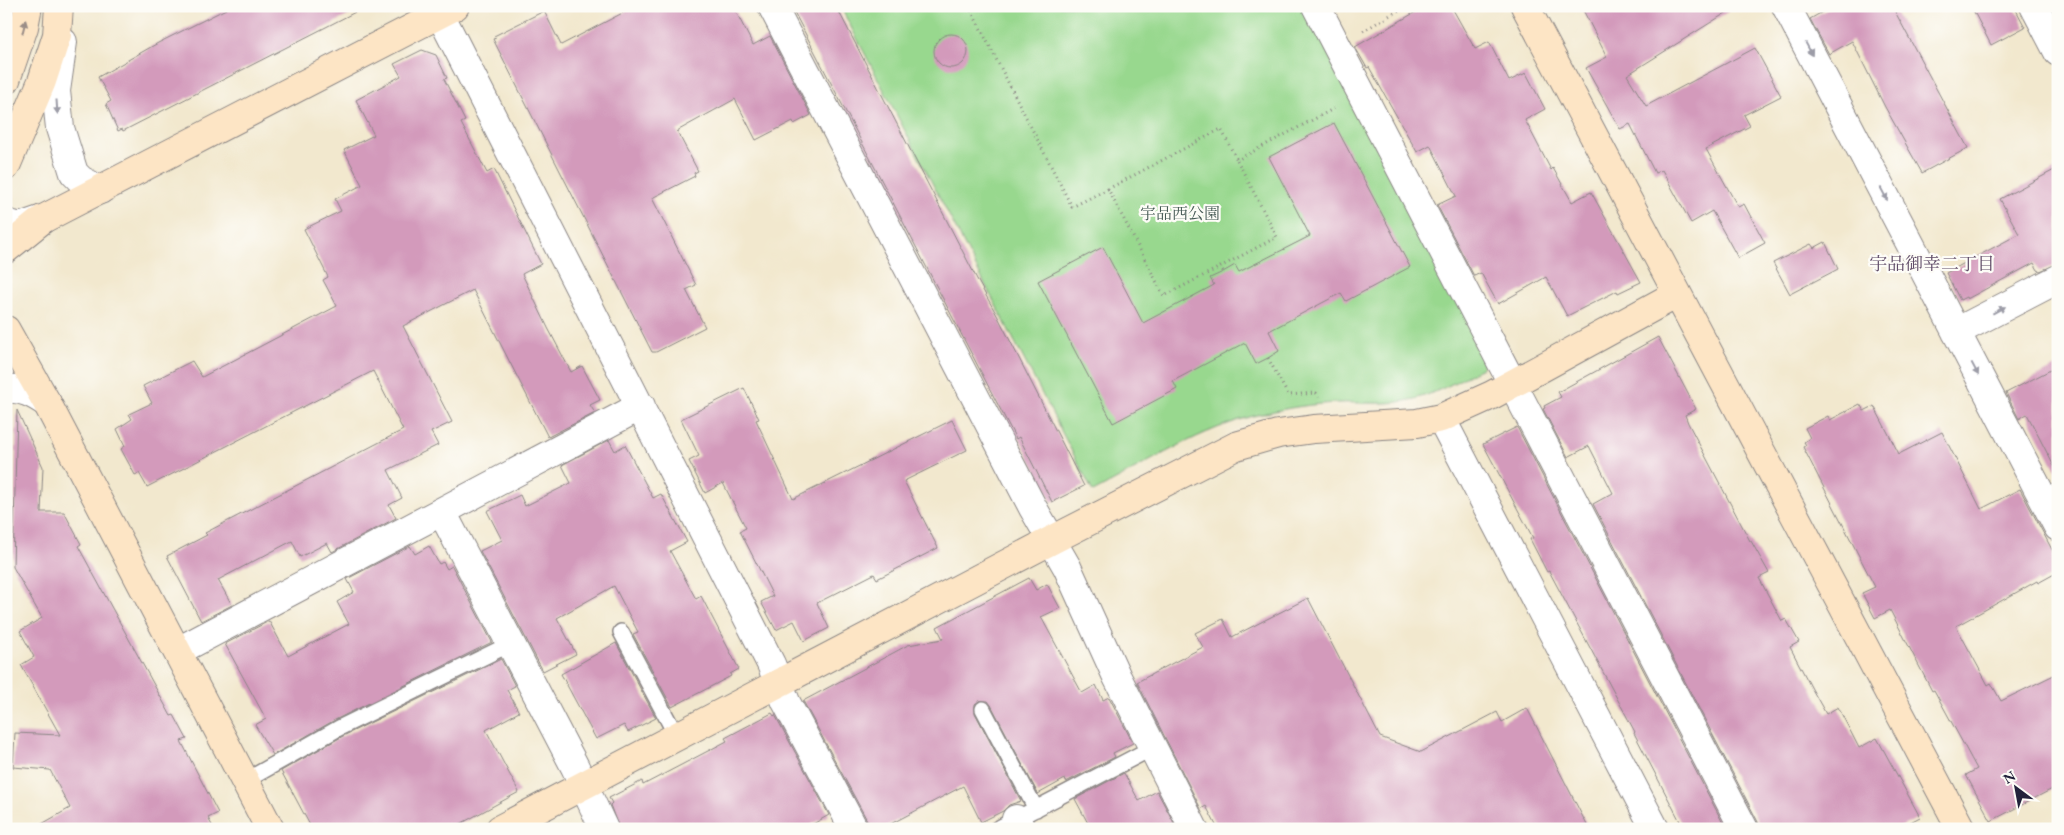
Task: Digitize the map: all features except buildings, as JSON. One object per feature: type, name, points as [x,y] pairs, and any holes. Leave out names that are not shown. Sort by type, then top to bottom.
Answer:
[{"type":"street","points":[[6,80],[24,27],[28,6]]},
{"type":"street","points":[[6,166],[42,81],[57,35],[61,6]]},
{"type":"street","points":[[61,6],[65,29],[56,91],[60,128],[74,173],[100,190]]},
{"type":"street","points":[[772,6],[1033,508],[1067,566],[1152,748],[1194,829]]},
{"type":"street","points":[[1316,6],[1744,829]]},
{"type":"street","points":[[1525,6],[1961,829]]},
{"type":"street","points":[[1786,6],[2058,527]]},
{"type":"street","points":[[2034,6],[2058,52]]},
{"type":"street","points":[[6,249],[43,220],[447,10],[641,406],[771,664],[786,702],[854,829]]},
{"type":"street","points":[[6,224],[20,227],[43,220]]},
{"type":"street","points":[[1956,332],[2058,279]]},
{"type":"street","points":[[500,829],[1052,540],[1236,446],[1256,439],[1314,429],[1417,423],[1441,418],[1512,384],[1678,294]]},
{"type":"street","points":[[9,335],[47,403],[270,829]]},
{"type":"street","points":[[6,389],[13,388],[32,393],[47,403]]},
{"type":"street","points":[[178,651],[641,406]]},
{"type":"street","points":[[1441,418],[1655,829]]},
{"type":"street","points":[[442,512],[575,767],[604,829]]},
{"type":"lane","points":[[621,632],[676,737]]},
{"type":"lane","points":[[246,781],[339,728],[510,644]]},
{"type":"lane","points":[[983,709],[1018,821],[1152,748]]},
{"type":"path","points":[[969,6],[1072,207],[1221,129],[1277,237],[1164,296],[1108,189]]},
{"type":"path","points":[[1336,46],[1406,6]]},
{"type":"path","points":[[1237,160],[1336,108]]},
{"type":"path","points":[[1220,267],[1223,271]]},
{"type":"path","points":[[1268,358],[1288,395],[1316,393],[1320,399]]},
{"type":"green space","name":"宇品西公園","points":[[840,6],[1305,6],[1487,353],[1482,368],[1435,392],[1415,399],[1388,403],[1309,405],[1240,420],[1175,447],[1093,492]]},
{"type":"district","name":"宇品御幸二丁目","points":[[1932,264]]}]
